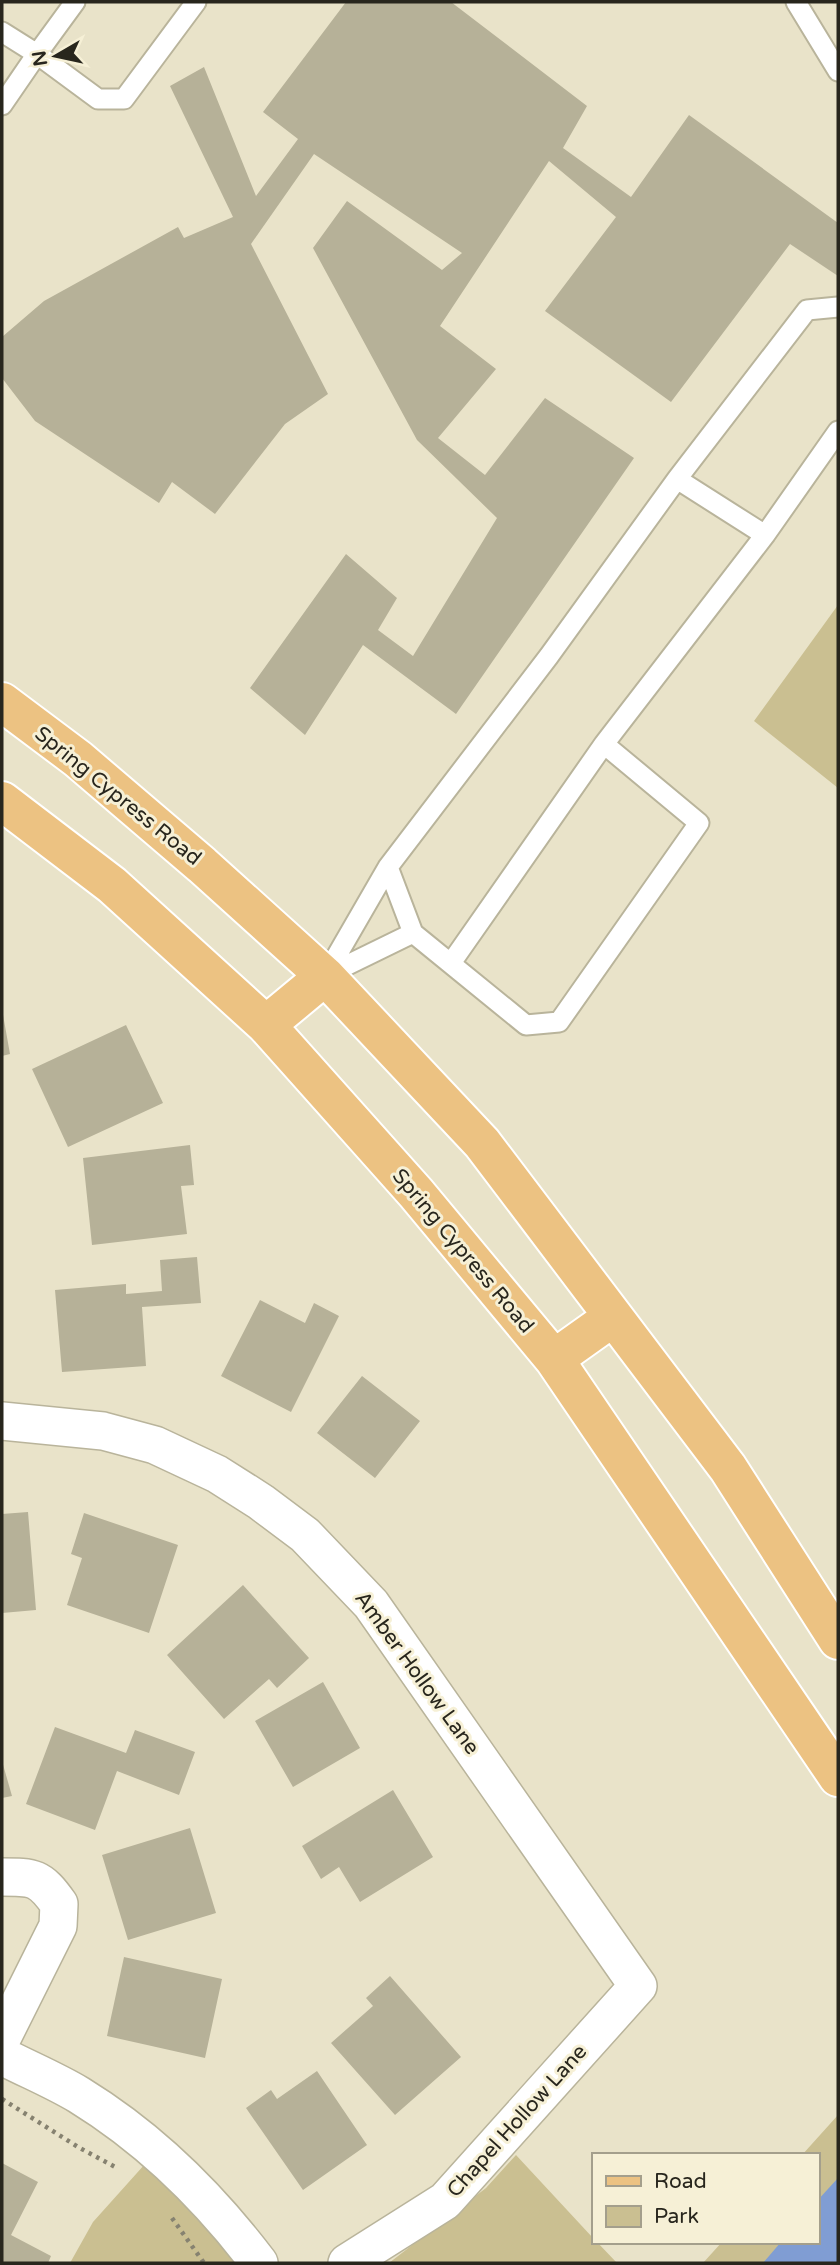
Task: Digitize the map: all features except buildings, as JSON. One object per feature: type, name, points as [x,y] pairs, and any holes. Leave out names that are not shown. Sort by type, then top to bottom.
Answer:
[{"type":"main road","name":"Spring Cypress Road","points":[[2,702],[78,759],[161,829],[325,976],[482,1143],[728,1468],[838,1640]]},
{"type":"main road","name":"Spring Cypress Road","points":[[2,802],[112,885],[266,1025],[416,1194],[554,1359],[838,1777]]},
{"type":"main road","points":[[266,1025],[325,976]]},
{"type":"main road","points":[[554,1359],[613,1317]]},
{"type":"street","name":"Amber Hollow Lane","points":[[2,1421],[103,1431],[155,1445],[217,1474],[261,1502],[304,1535],[371,1604],[638,1986]]},
{"type":"street","points":[[2,1877],[26,1877],[44,1884],[59,1904],[58,1926],[2,2038]]},
{"type":"street","name":"Chapel Hollow Lane","points":[[347,2263],[445,2201],[638,1986]]},
{"type":"street","points":[[2,2056],[77,2094],[114,2118],[160,2155],[204,2197],[259,2263]]},
{"type":"lane","points":[[2,106],[75,2]]},
{"type":"lane","points":[[2,32],[98,99],[124,99],[196,2]]},
{"type":"lane","points":[[796,2],[838,71]]},
{"type":"lane","points":[[325,976],[388,867],[549,656],[677,479],[807,310],[838,307]]},
{"type":"lane","points":[[451,963],[604,744],[765,534],[838,431]]},
{"type":"lane","points":[[677,479],[765,534]]},
{"type":"lane","points":[[388,867],[413,933],[526,1025],[559,1022],[699,823],[604,744]]},
{"type":"lane","points":[[325,976],[413,933]]},
{"type":"path","points":[[2,2099],[128,2175]]},
{"type":"path","points":[[166,2211],[204,2263]]},
{"type":"green space","points":[[838,605],[838,788],[754,721]]},
{"type":"green space","points":[[838,2115],[838,2263],[703,2263],[720,2244],[819,2244],[819,2153],[804,2153]]},
{"type":"green space","points":[[516,2155],[592,2237],[592,2244],[599,2244],[617,2263],[389,2263],[486,2188]]},
{"type":"green space","points":[[145,2164],[198,2213],[240,2263],[70,2263],[93,2222]]},
{"type":"water","points":[[838,2178],[838,2263],[763,2263],[779,2244],[819,2244],[819,2199]]}]
